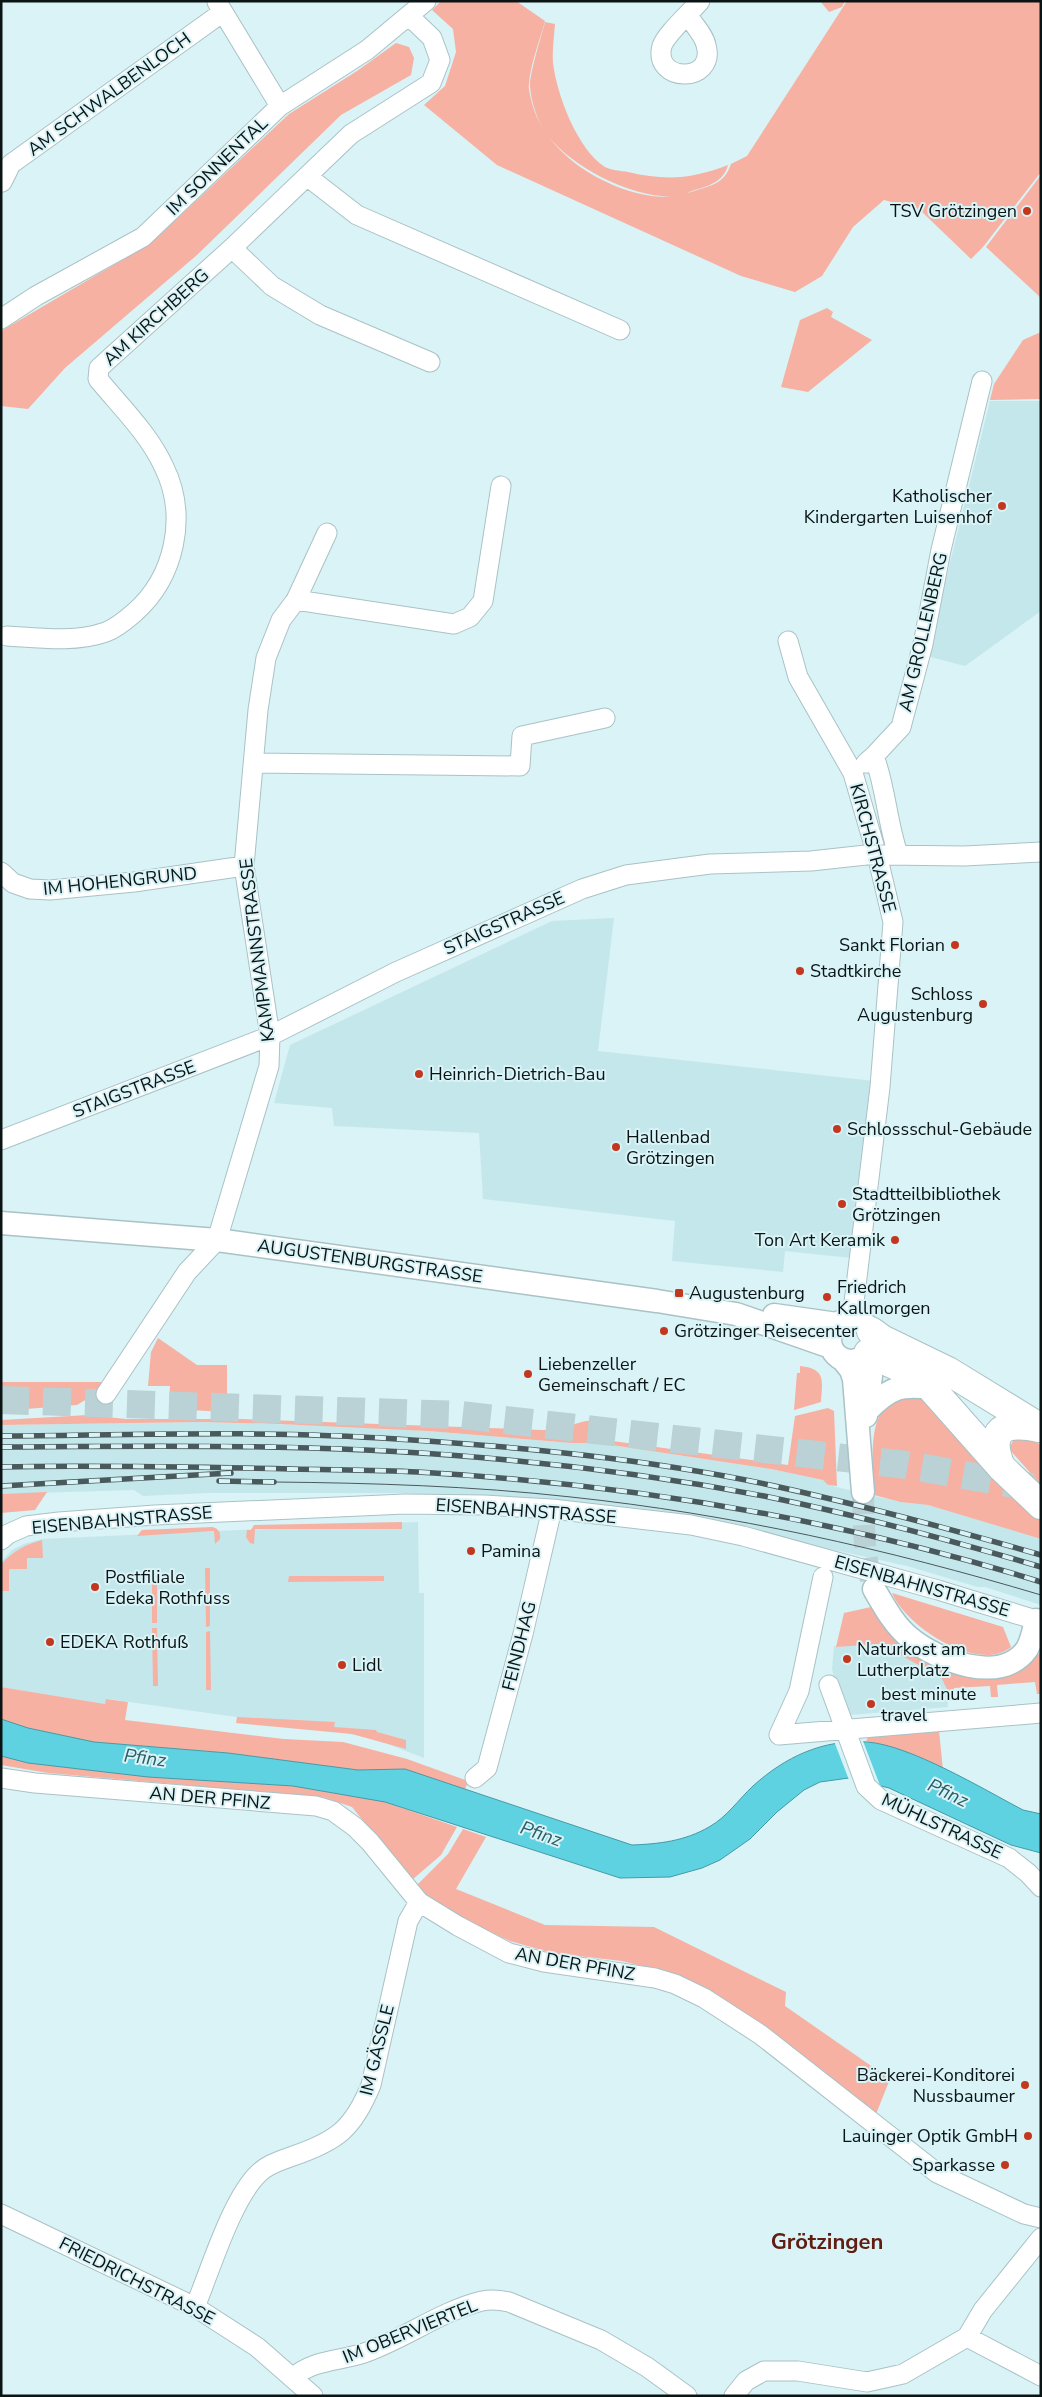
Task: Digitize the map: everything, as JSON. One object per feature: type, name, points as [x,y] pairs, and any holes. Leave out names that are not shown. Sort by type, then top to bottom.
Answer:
[{"type":"highway","points":[[853,1341],[882,1339],[948,1371],[1041,1428]]},
{"type":"highway","points":[[853,1341],[912,1373],[931,1388],[1001,1467],[1038,1501]]},
{"type":"highway","points":[[1001,1467],[994,1451],[994,1441],[1004,1428],[1012,1424],[1025,1424],[1041,1428]]},
{"type":"street","name":"IM SONNENTAL","points":[[1,318],[36,296],[143,237],[280,106],[366,50],[426,1]]},
{"type":"street","name":"AM SCHWALBENLOCH","points":[[2,182],[11,164],[220,6],[280,106]]},
{"type":"street","name":"AM KIRCHBERG","points":[[8,636],[79,638],[107,631],[127,619],[150,598],[167,567],[174,546],[174,496],[165,468],[152,444],[98,379],[99,368],[232,248],[350,134],[431,83],[440,60],[432,38],[409,16]]},
{"type":"street","points":[[308,176],[357,215],[620,330]]},
{"type":"street","points":[[232,248],[272,286],[320,315],[430,362]]},
{"type":"street","name":"AM GROLLENBERG","points":[[874,756],[901,727],[923,644],[941,550],[982,381]]},
{"type":"street","points":[[296,600],[454,624],[470,617],[483,601],[501,486]]},
{"type":"street","name":"KAMPMANNSTRASSE","points":[[106,1394],[187,1272],[217,1240],[269,1066],[270,1036],[244,866],[253,763],[266,658],[281,620],[296,600],[327,533]]},
{"type":"street","points":[[788,641],[798,677],[853,773]]},
{"type":"street","points":[[253,763],[520,766],[522,736],[605,718]]},
{"type":"street","name":"KIRCHSTRASSE","points":[[863,1492],[860,1438],[854,1379],[851,1370],[880,1094],[893,922],[878,859],[853,773],[874,756],[880,772],[891,833],[892,854]]},
{"type":"street","name":"STAIGSTRASSE","points":[[1,1140],[270,1036],[404,968],[559,898],[617,878],[710,864],[811,861],[892,854],[964,856],[1041,852]]},
{"type":"street","name":"IM HOHENGRUND","points":[[1,872],[13,884],[30,889],[50,890],[134,882],[244,866]]},
{"type":"street","name":"AUGUSTENBURGSTRASSE","points":[[1,1224],[217,1240],[528,1282],[736,1314],[769,1314],[853,1341]]},
{"type":"street","name":"KIRCHSTRASSE","points":[[853,1341],[871,1376],[867,1411],[860,1438]]},
{"type":"street","points":[[867,1411],[882,1396],[896,1388],[911,1386],[931,1388]]},
{"type":"street","name":"EISENBAHNSTRASSE","points":[[1,1540],[8,1534],[26,1526],[155,1515],[405,1504],[484,1505],[552,1509],[691,1525],[743,1536],[938,1590],[1038,1621]]},
{"type":"street","name":"FEINDHAG","points":[[475,1778],[487,1768],[523,1634],[552,1509]]},
{"type":"street","points":[[823,1577],[799,1691],[779,1735],[846,1735],[1041,1713]]},
{"type":"street","points":[[874,1589],[890,1616],[908,1636],[924,1649],[947,1660],[971,1666],[990,1667],[1006,1664],[1019,1657],[1027,1648],[1038,1621]]},
{"type":"street","name":"MÜHLSTRASSE","points":[[799,1691],[830,1688],[866,1786],[881,1800],[1009,1858],[1028,1873],[1041,1887]]},
{"type":"street","name":"AN DER PFINZ","points":[[1,1778],[35,1784],[316,1806],[333,1811],[356,1827],[419,1902],[458,1926],[510,1953],[544,1962],[655,1978],[675,1984],[704,1998],[761,2036],[938,2173],[1024,2214],[1041,2218]]},
{"type":"street","name":"IM GÄSSLE","points":[[195,2307],[247,2186],[265,2168],[334,2139],[348,2127],[361,2109],[370,2086],[408,1921],[419,1902]]},
{"type":"street","name":"FRIEDRICHSTRASSE","points":[[1,2214],[195,2307],[257,2347],[313,2396]]},
{"type":"street","points":[[734,2396],[746,2381],[764,2371],[798,2371],[867,2382],[903,2374],[967,2337],[983,2310],[1041,2238]]},
{"type":"street","name":"IM OBERVIERTEL","points":[[293,2378],[302,2369],[364,2353],[453,2312],[482,2301],[496,2300],[509,2302],[601,2340],[647,2367],[688,2396]]},
{"type":"street","points":[[967,2337],[1041,2376]]},
{"type":"shaded area","points":[[441,1],[516,1],[545,21],[533,61],[529,87],[537,118],[548,135],[561,151],[595,176],[633,192],[664,197],[675,196],[714,184],[726,175],[731,164],[747,156],[847,1],[1041,1],[1041,172],[983,247],[971,259],[920,210],[884,200],[853,227],[822,276],[795,292],[741,276],[497,165],[424,105],[445,86],[456,52],[453,29],[432,10]]},
{"type":"shaded area","points":[[820,1],[845,1],[842,7],[829,12]]},
{"type":"shaded area","points":[[545,22],[555,24],[553,63],[564,105],[577,135],[595,159],[610,169],[655,177],[691,176],[728,165],[724,175],[713,184],[684,194],[660,196],[642,193],[606,179],[588,170],[559,148],[541,125],[533,105],[530,86]]},
{"type":"shaded area","points":[[396,43],[409,47],[414,58],[411,75],[341,115],[197,255],[65,368],[28,409],[1,406],[1,331],[151,243],[289,114],[357,71]]},
{"type":"shaded area","name":"TSV Grötzingen","points":[[1041,175],[1041,298],[986,247]]},
{"type":"shaded area","points":[[827,308],[833,312],[831,317],[872,340],[808,392],[781,387],[800,320]]},
{"type":"shaded area","points":[[1041,332],[1041,399],[990,400],[994,384],[1023,340]]},
{"type":"shaded area","name":"Katholischer Kindergarten Luisenhof","points":[[990,401],[1041,401],[1041,611],[965,666],[927,656]]},
{"type":"shaded area","points":[[614,918],[598,1051],[874,1081],[851,1258],[785,1251],[783,1272],[672,1261],[675,1221],[483,1199],[479,1133],[334,1126],[332,1108],[274,1103],[290,1045],[552,921]]},
{"type":"shaded area","points":[[158,1338],[197,1365],[227,1365],[227,1412],[169,1409],[170,1386],[148,1386],[151,1352]]},
{"type":"shaded area","points":[[800,1366],[819,1373],[822,1382],[821,1402],[794,1410],[797,1373],[800,1373]]},
{"type":"shaded area","points":[[1,1382],[106,1382],[95,1394],[77,1405],[1,1411]]},
{"type":"shaded area","points":[[921,1394],[1041,1516],[1041,1539],[928,1505],[900,1502],[874,1495],[873,1443],[879,1418],[885,1408],[894,1401]]},
{"type":"shaded area","points":[[828,1408],[834,1411],[837,1486],[828,1485],[823,1480],[771,1469],[598,1443],[572,1443],[428,1431],[279,1424],[201,1422],[1,1425],[1,1420],[88,1415],[126,1419],[240,1419],[542,1430],[558,1429],[585,1421],[600,1421],[598,1439],[788,1465],[795,1416]]},
{"type":"shaded area","points":[[201,1422],[340,1426],[572,1443],[598,1443],[771,1469],[823,1480],[828,1485],[900,1502],[928,1505],[1041,1539],[1041,1605],[985,1587],[978,1587],[907,1566],[749,1531],[460,1496],[402,1493],[206,1493],[143,1496],[134,1490],[1,1494],[1,1425]]},
{"type":"shaded area","points":[[1015,1438],[1030,1438],[1041,1445],[1041,1485],[1010,1450],[1010,1446]]},
{"type":"shaded area","points":[[47,1492],[35,1510],[1,1513],[1,1494]]},
{"type":"shaded area","points":[[402,1522],[402,1529],[255,1529],[254,1544],[250,1543],[246,1537],[247,1530],[251,1530],[254,1525]]},
{"type":"shaded area","points":[[418,1522],[419,1593],[424,1593],[424,1758],[375,1739],[335,1731],[108,1699],[105,1704],[1,1687],[1,1562],[12,1550],[24,1544],[42,1539]]},
{"type":"shaded area","points":[[216,1528],[220,1534],[220,1539],[215,1544],[214,1531],[137,1536],[142,1530]]},
{"type":"shaded area","points":[[42,1540],[43,1558],[27,1558],[27,1569],[9,1569],[9,1591],[1,1591],[1,1564],[20,1549]]},
{"type":"shaded area","points":[[205,1568],[210,1568],[210,1626],[206,1627]]},
{"type":"shaded area","points":[[157,1569],[157,1623],[152,1623],[152,1570]]},
{"type":"shaded area","points":[[289,1576],[384,1576],[384,1581],[288,1582]]},
{"type":"shaded area","points":[[892,1593],[1003,1627],[1011,1647],[997,1654],[981,1655],[963,1651],[945,1643],[912,1620]]},
{"type":"shaded area","points":[[871,1607],[880,1621],[902,1646],[930,1664],[961,1675],[991,1679],[1008,1677],[1040,1653],[1041,1694],[1037,1694],[1035,1682],[997,1685],[998,1697],[991,1697],[990,1686],[954,1688],[955,1700],[948,1701],[947,1689],[941,1677],[879,1644],[836,1647],[844,1613]]},
{"type":"shaded area","points":[[152,1628],[157,1628],[158,1686],[153,1686]]},
{"type":"shaded area","points":[[210,1631],[211,1690],[206,1690],[206,1632]]},
{"type":"shaded area","points":[[882,1642],[946,1678],[948,1707],[850,1715],[836,1685],[832,1669],[834,1646]]},
{"type":"shaded area","points":[[1,1687],[105,1704],[106,1699],[128,1702],[125,1720],[284,1739],[343,1742],[407,1759],[468,1781],[465,1790],[405,1769],[358,1770],[228,1753],[94,1742],[28,1728],[1,1719]]},
{"type":"shaded area","points":[[237,1717],[335,1722],[334,1727],[376,1730],[377,1732],[406,1740],[406,1749],[352,1734],[236,1723]]},
{"type":"shaded area","points":[[939,1731],[943,1770],[904,1751],[866,1741],[869,1736]]},
{"type":"shaded area","points":[[1,1756],[28,1763],[148,1777],[293,1786],[385,1802],[457,1827],[441,1855],[412,1880],[396,1858],[352,1807],[323,1797],[48,1773],[1,1765]]},
{"type":"shaded area","points":[[463,1829],[486,1837],[456,1889],[545,1925],[654,1927],[786,1992],[785,2006],[890,2079],[876,2114],[673,1974],[622,1961],[552,1953],[510,1941],[470,1923],[437,1904],[416,1886],[448,1854]]},
{"type":"water","name":"Pfinz","points":[[1,1719],[28,1728],[94,1742],[228,1753],[358,1770],[405,1769],[632,1845],[672,1841],[691,1836],[715,1823],[753,1786],[778,1766],[820,1747],[851,1742],[867,1742],[884,1745],[925,1759],[1023,1810],[1041,1814],[1041,1853],[1011,1845],[889,1788],[849,1778],[820,1782],[804,1790],[777,1812],[750,1839],[720,1860],[702,1868],[670,1877],[620,1878],[385,1802],[293,1786],[148,1777],[28,1763],[1,1756]]},
{"type":"pier","points":[[834,1741],[863,1741],[881,1788],[849,1780]]},
{"type":"tunnel","points":[[1,1400],[461,1415],[907,1465],[1032,1487]]},
{"type":"tunnel","points":[[863,1492],[866,1553],[874,1589]]},
{"type":"tram line","points":[[274,1482],[385,1484],[460,1488],[534,1493],[631,1504],[749,1523],[867,1548],[1041,1595]]},
{"type":"railway","points":[[1,1436],[199,1434],[348,1436],[444,1442],[585,1455],[678,1468],[770,1485],[906,1518],[1041,1555]]},
{"type":"railway","points":[[1,1447],[191,1446],[318,1448],[445,1455],[572,1467],[701,1485],[799,1503],[903,1528],[1041,1567]]},
{"type":"railway","points":[[1,1467],[146,1466],[418,1472],[576,1485],[655,1495],[811,1523],[888,1540],[1041,1582]]},
{"type":"railway","points":[[1,1486],[231,1473]]},
{"type":"railway","points":[[219,1481],[274,1482]]},
{"type":"place","name":"TSV Grötzingen","points":[[1027,211]]},
{"type":"place","name":"Katholischer Kindergarten Luisenhof","points":[[1002,506]]},
{"type":"place","name":"Sankt Florian","points":[[955,945]]},
{"type":"place","name":"Stadtkirche","points":[[800,971]]},
{"type":"place","name":"Schloss Augustenburg","points":[[983,1004]]},
{"type":"place","name":"Heinrich-Dietrich-Bau","points":[[419,1074]]},
{"type":"place","name":"Schlossschul-Gebäude","points":[[837,1129]]},
{"type":"place","name":"Hallenbad Grötzingen","points":[[616,1147]]},
{"type":"place","name":"Stadtteilbibliothek Grötzingen","points":[[842,1204]]},
{"type":"place","name":"Ton Art Keramik","points":[[895,1240]]},
{"type":"place","name":"Augustenburg","points":[[679,1293]]},
{"type":"place","name":"Friedrich Kallmorgen","points":[[827,1297]]},
{"type":"place","name":"Grötzinger Reisecenter","points":[[664,1331]]},
{"type":"place","name":"Liebenzeller Gemeinschaft / EC","points":[[528,1374]]},
{"type":"place","name":"Pamina","points":[[471,1551]]},
{"type":"place","name":"Postfiliale Edeka Rothfuss","points":[[95,1587]]},
{"type":"place","name":"EDEKA Rothfuß","points":[[50,1642]]},
{"type":"place","name":"Naturkost am Lutherplatz","points":[[847,1659]]},
{"type":"place","name":"Lidl","points":[[342,1665]]},
{"type":"place","name":"best minute travel","points":[[871,1704]]},
{"type":"place","name":"Bäckerei-Konditorei Nussbaumer","points":[[1025,2085]]},
{"type":"place","name":"Lauinger Optik GmbH","points":[[1028,2136]]},
{"type":"place","name":"Sparkasse","points":[[1005,2165]]},
{"type":"district","name":"Grötzingen","points":[[827,2242]]}]
